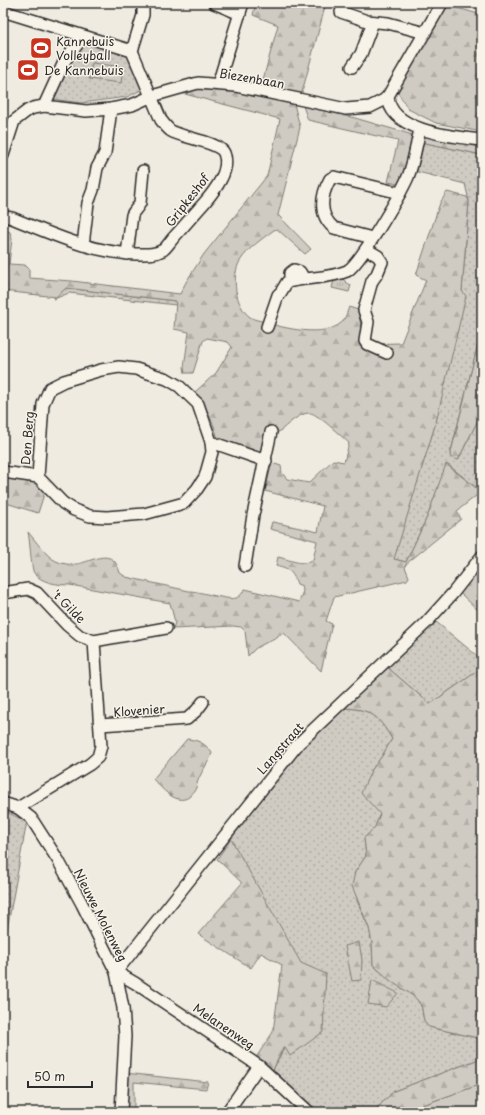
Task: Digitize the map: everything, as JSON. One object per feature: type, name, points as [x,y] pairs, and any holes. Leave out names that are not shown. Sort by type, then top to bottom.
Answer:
[{"type":"street","points":[[3,11],[132,52],[143,15],[143,3]]},
{"type":"street","points":[[214,3],[240,14]]},
{"type":"street","points":[[218,84],[243,3]]},
{"type":"street","points":[[442,3],[390,101],[401,118],[420,130],[450,137],[482,140]]},
{"type":"street","points":[[341,12],[373,22],[388,23],[425,33]]},
{"type":"street","points":[[352,67],[361,54],[373,22]]},
{"type":"street","points":[[44,106],[65,60],[83,36]]},
{"type":"street","name":"Gripkeshof","points":[[3,216],[100,250],[127,254],[151,254],[164,249],[217,186],[224,172],[224,152],[218,146],[172,132],[165,126],[161,120],[132,52]]},
{"type":"street","name":"Biezenbaan","points":[[3,155],[14,121],[26,111],[33,108],[44,106],[86,111],[111,109],[132,104],[152,96],[198,83],[236,86],[346,109],[370,107],[378,103],[390,101]]},
{"type":"street","points":[[83,245],[88,203],[94,190],[97,168],[105,153],[111,109]]},
{"type":"street","points":[[267,327],[278,295],[287,282],[304,278],[331,276],[348,270],[356,262],[366,249],[400,193],[408,176],[420,130]]},
{"type":"street","points":[[127,254],[132,215],[140,203],[143,171]]},
{"type":"street","points":[[372,238],[334,228],[328,224],[324,218],[322,204],[330,179],[334,177],[400,193]]},
{"type":"street","points":[[366,249],[378,256],[382,262],[372,281],[364,310],[368,322],[365,341],[386,353]]},
{"type":"street","name":"Den Berg","points":[[3,472],[38,477],[63,503],[74,510],[90,516],[107,517],[144,514],[184,503],[197,489],[205,477],[212,452],[212,442],[198,404],[179,386],[167,379],[136,369],[119,367],[101,370],[64,381],[50,388],[43,404],[38,477]]},
{"type":"street","points":[[245,566],[252,515],[266,461],[271,432]]},
{"type":"street","points":[[212,442],[266,461]]},
{"type":"street","name":"Langstraat","points":[[116,972],[298,744],[426,623],[453,593],[482,556]]},
{"type":"street","name":"'t Gilde","points":[[3,593],[28,589],[37,593],[67,625],[80,636],[94,641]]},
{"type":"street","points":[[100,725],[94,641],[166,628]]},
{"type":"street","name":"Klovenier","points":[[18,808],[90,764],[98,757],[101,746],[100,725],[187,719],[203,702]]},
{"type":"street","name":"Nieuwe Molenweg","points":[[3,803],[18,808],[31,818],[58,860],[116,972],[123,1008],[125,1036],[121,1112]]},
{"type":"street","name":"Melanenweg","points":[[116,972],[136,983],[259,1066],[309,1112]]},
{"type":"street","points":[[227,1112],[259,1066]]},
{"type":"green space","points":[[256,3],[319,3],[319,6],[325,7],[301,96],[261,87],[278,25],[253,15]]},
{"type":"green space","points":[[447,5],[482,15],[482,132],[436,123],[408,109],[397,91]]},
{"type":"green space","points":[[89,42],[124,52],[133,59],[143,89],[127,97],[81,103],[52,99],[72,61],[82,48]]},
{"type":"green space","points":[[92,63],[123,67],[121,83],[89,79]]},
{"type":"green space","points":[[212,87],[227,88],[294,104],[300,127],[278,215],[311,249],[305,254],[277,229],[256,244],[243,256],[237,267],[235,282],[236,290],[241,306],[253,319],[292,329],[314,331],[324,330],[334,328],[341,323],[345,318],[349,307],[358,310],[364,344],[401,343],[426,280],[416,275],[440,203],[447,192],[467,197],[469,201],[462,291],[466,296],[436,422],[394,559],[406,562],[428,515],[446,464],[481,492],[457,511],[461,519],[406,564],[405,567],[409,577],[407,580],[334,597],[326,621],[332,624],[321,671],[284,633],[256,648],[248,656],[245,631],[241,627],[233,626],[173,629],[175,622],[170,603],[70,585],[50,583],[37,576],[34,573],[32,566],[28,532],[52,559],[61,563],[75,564],[96,558],[108,557],[117,565],[120,573],[126,577],[232,599],[241,594],[245,589],[299,602],[303,591],[302,586],[297,584],[290,571],[276,566],[278,557],[301,563],[309,562],[313,560],[317,541],[270,529],[273,522],[318,532],[323,506],[265,491],[272,463],[281,466],[282,473],[287,479],[309,483],[333,460],[344,462],[349,443],[324,421],[313,414],[306,413],[289,423],[279,432],[270,431],[264,454],[220,446],[207,410],[194,393],[216,373],[232,347],[228,342],[207,338],[203,341],[193,373],[185,373],[184,367],[189,332],[174,329],[176,301],[66,288],[56,297],[3,291],[3,229],[10,232],[12,239],[9,264],[25,265],[29,269],[29,278],[72,281],[180,294],[204,254],[267,176],[280,119],[181,93]]},
{"type":"green space","points":[[303,106],[355,118],[413,135],[405,167],[398,184],[388,182],[398,141],[308,120]]},
{"type":"green space","points":[[423,133],[482,145],[482,155],[421,142]]},
{"type":"green space","points":[[421,142],[482,155],[482,328],[450,455],[458,460],[482,412],[482,492],[447,464],[428,515],[406,562],[393,559],[436,422],[462,291],[469,201],[465,184],[414,171],[419,161]]},
{"type":"green space","points":[[343,279],[351,285],[349,292],[332,288],[334,280]]},
{"type":"green space","points":[[66,288],[176,301],[176,305],[69,293],[54,299],[54,296],[56,297]]},
{"type":"green space","points":[[482,328],[482,412],[458,460],[450,456]]},
{"type":"green space","points":[[3,476],[38,483],[45,491],[38,513],[3,502]]},
{"type":"green space","points":[[482,565],[482,588],[480,591],[482,593],[482,614],[460,593]]},
{"type":"green space","points":[[435,621],[482,660],[482,668],[430,704],[387,667]]},
{"type":"green space","points":[[387,667],[430,704],[482,668],[482,1039],[429,1027],[424,1021],[422,1008],[419,1002],[373,965],[372,943],[369,928],[352,886],[355,872],[366,856],[364,838],[375,827],[380,814],[361,793],[371,771],[392,739],[383,725],[373,715],[361,710],[344,708]]},
{"type":"green space","points":[[344,708],[361,710],[373,715],[383,725],[392,739],[371,771],[380,814],[375,827],[364,838],[366,856],[355,872],[357,901],[369,928],[372,943],[373,965],[419,1002],[422,1008],[424,1021],[429,1027],[482,1039],[482,1058],[394,1091],[373,1112],[317,1112],[272,1072],[285,1046],[296,969],[231,839],[308,742]]},
{"type":"green space","points":[[187,739],[195,740],[201,743],[212,753],[199,778],[195,790],[190,796],[184,799],[179,799],[167,793],[153,779]]},
{"type":"green space","points":[[3,811],[27,821],[7,930],[3,930]]},
{"type":"green space","points":[[231,839],[301,963],[326,974],[323,1032],[290,1056],[284,1046],[272,1072],[255,1059],[273,1032],[282,965],[261,953],[251,968],[198,934],[242,883],[217,859]]},
{"type":"green space","points":[[359,942],[362,960],[361,980],[352,981],[345,946]]},
{"type":"green space","points":[[372,980],[398,993],[386,1007],[368,1004]]},
{"type":"green space","points":[[482,1058],[482,1084],[403,1112],[373,1112],[394,1091]]},
{"type":"green space","points":[[125,1073],[208,1082],[206,1089],[134,1082],[134,1112],[124,1112]]},
{"type":"green space","points":[[482,1084],[482,1112],[403,1112]]},
{"type":"place","name":"Kannebuis Volleyball","points":[[41,48]]},
{"type":"place","name":"De Kannebuis","points":[[28,70]]}]
